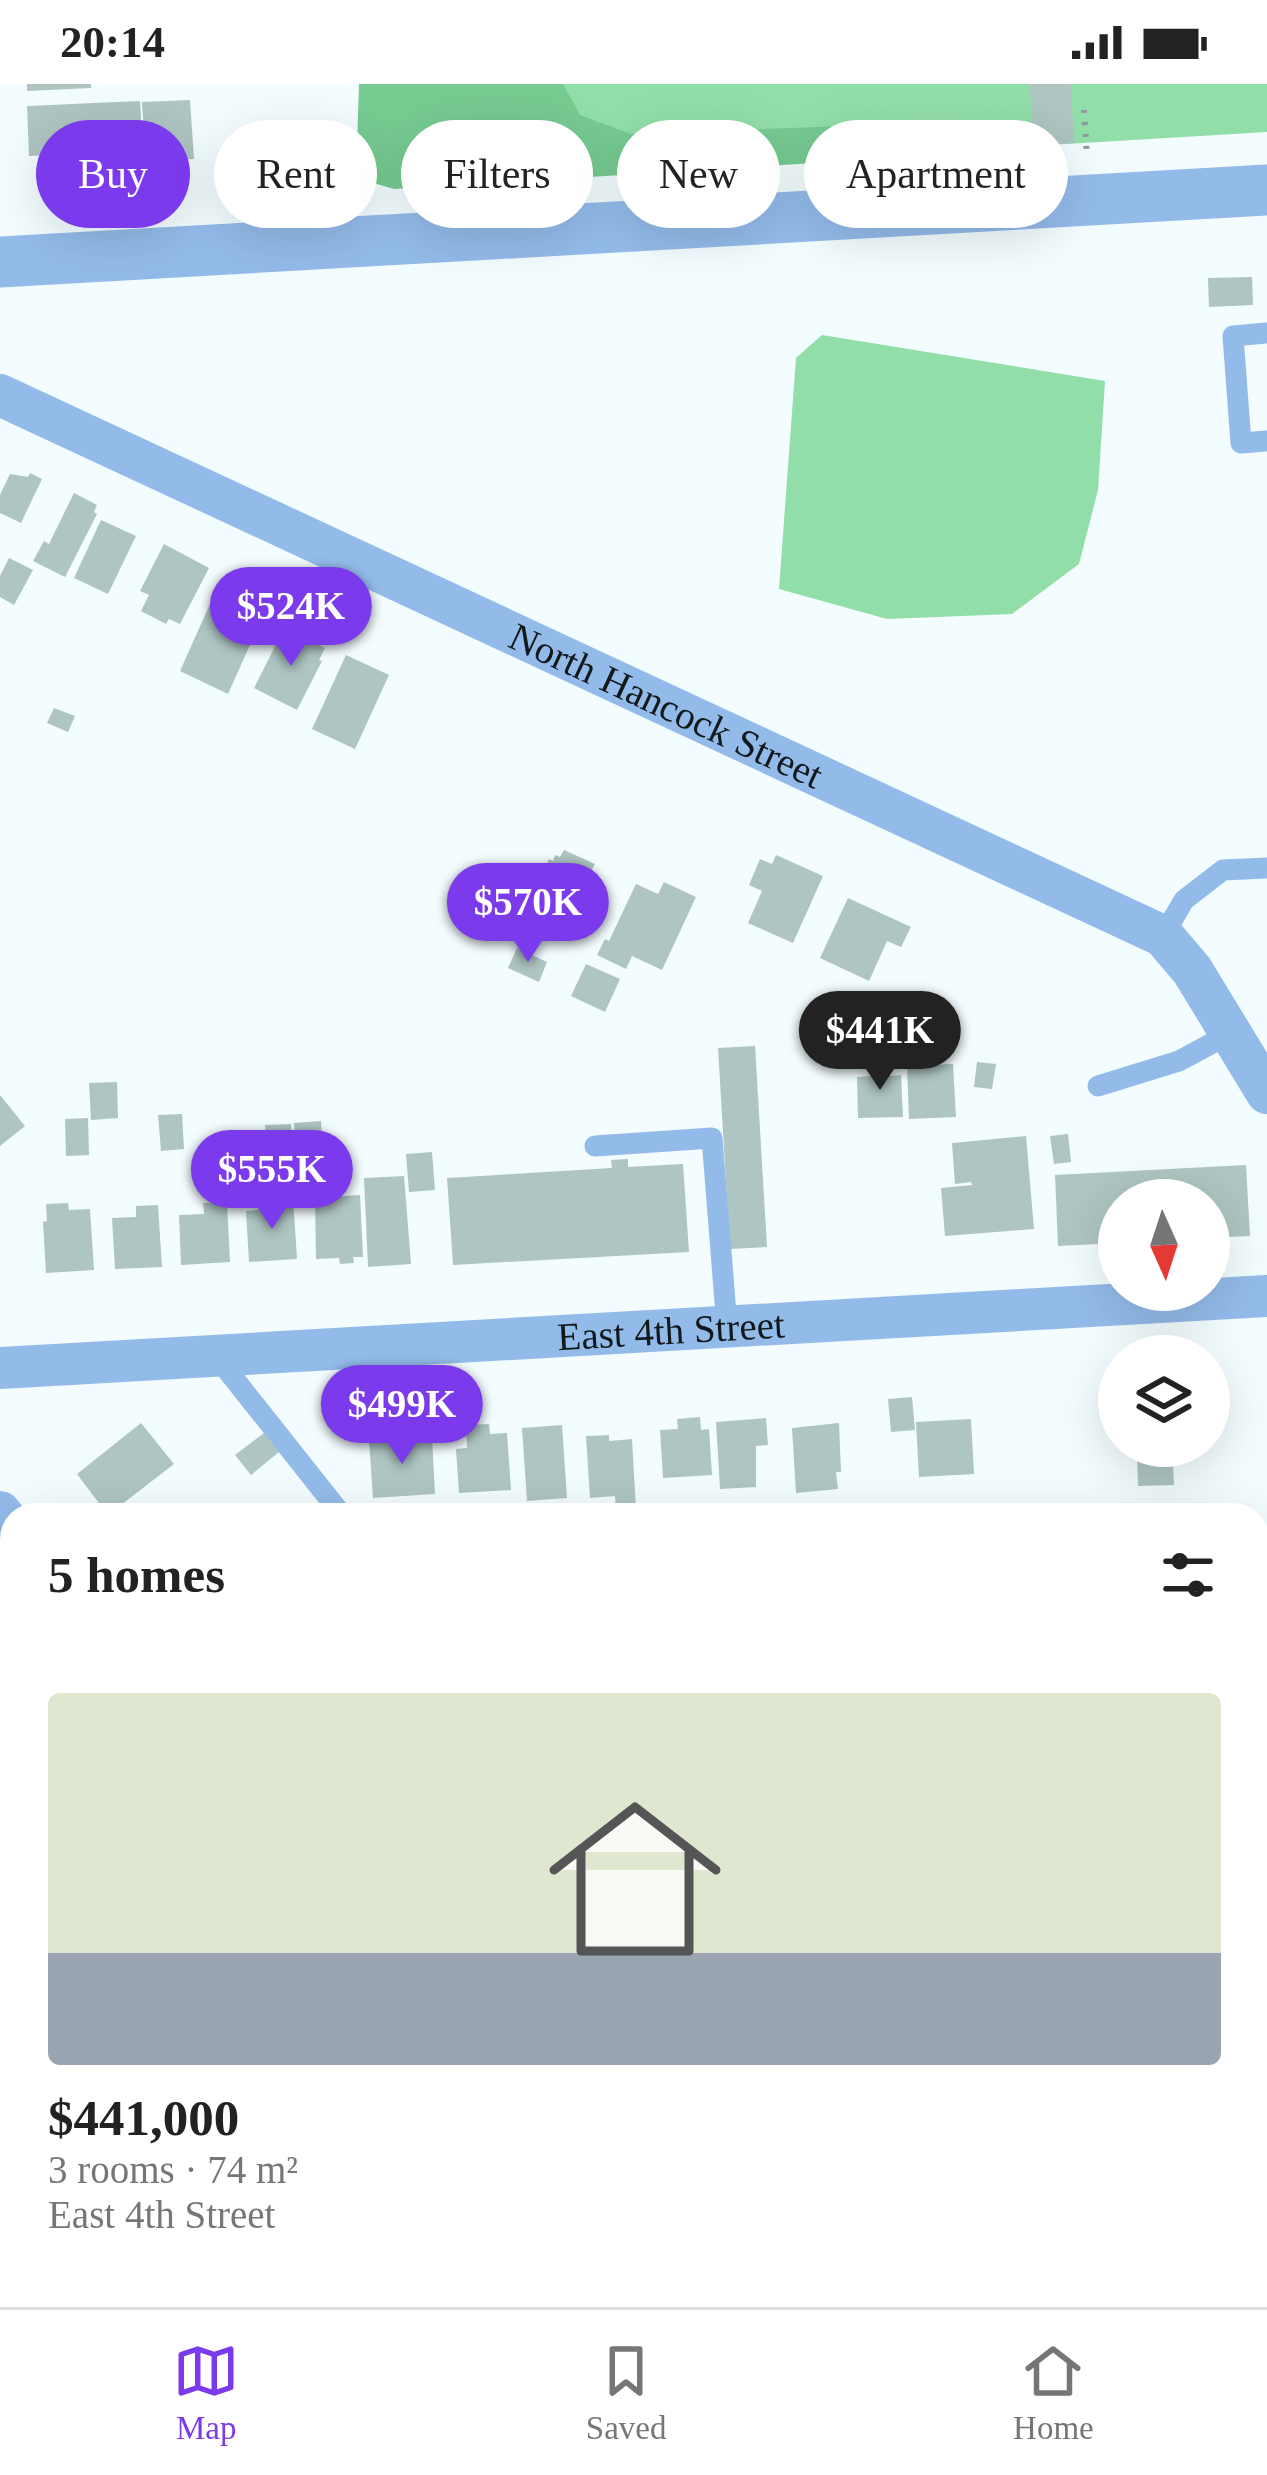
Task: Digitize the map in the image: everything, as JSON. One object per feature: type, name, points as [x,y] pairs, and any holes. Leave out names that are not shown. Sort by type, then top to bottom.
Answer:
[{"type":"street","points":[[0,262],[1267,190]]},
{"type":"street","name":"North Hancock Street","points":[[0,395],[1163,936],[1192,970],[1267,1093]]},
{"type":"street","name":"East 4th Street","points":[[0,1368],[1267,1296]]},
{"type":"lane","points":[[1267,333],[1233,336],[1241,443],[1267,441]]},
{"type":"lane","points":[[1163,936],[1184,900],[1222,870],[1267,868]]},
{"type":"lane","points":[[1098,1086],[1179,1061],[1231,1033]]},
{"type":"lane","points":[[595,1146],[712,1138],[727,1327]]},
{"type":"lane","points":[[216,1355],[333,1503]]},
{"type":"path","points":[[1084,110],[1086,146]]},
{"type":"green space","points":[[359,84],[563,84],[580,115],[617,129],[617,175],[593,177],[593,120],[401,120],[401,189],[394,189],[377,184],[377,120],[358,120]]},
{"type":"green space","points":[[480,84],[1267,84],[1267,132],[1068,144],[1068,120],[804,120],[804,160],[780,161],[780,120],[617,120],[617,171],[593,173],[593,120],[482,120]]},
{"type":"green space","points":[[780,128],[804,128],[804,164],[780,165]]},
{"type":"green space","points":[[822,335],[1105,381],[1098,490],[1079,564],[1012,614],[887,619],[779,589],[796,358]]},
{"type":"building","points":[[27,84],[91,84],[91,88],[27,91]]},
{"type":"building","points":[[1030,84],[1071,84],[1074,143],[1068,143],[1068,120],[1032,120]]},
{"type":"building","points":[[190,100],[194,159],[190,159],[190,120],[143,120],[142,102]]},
{"type":"building","points":[[140,101],[141,120],[36,120],[36,156],[29,156],[27,106]]},
{"type":"building","points":[[1252,277],[1253,305],[1209,307],[1208,278]]},
{"type":"building","points":[[30,473],[42,479],[21,523],[0,513],[0,495],[10,474],[28,477]]},
{"type":"building","points":[[74,493],[97,505],[97,514],[65,577],[33,561],[44,541],[49,544]]},
{"type":"building","points":[[101,520],[136,536],[108,594],[74,578]]},
{"type":"building","points":[[164,544],[209,568],[180,624],[169,619],[166,624],[141,611],[149,595],[140,591]]},
{"type":"building","points":[[9,558],[33,570],[14,605],[0,597],[0,576]]},
{"type":"building","points":[[215,593],[263,616],[228,694],[180,671]]},
{"type":"building","points":[[285,627],[325,648],[297,710],[254,688]]},
{"type":"building","points":[[346,655],[389,675],[355,749],[312,729]]},
{"type":"building","points":[[54,708],[75,716],[68,732],[47,723]]},
{"type":"building","points":[[564,850],[595,864],[563,941],[531,926],[542,899],[536,896],[540,879],[549,859],[560,857]]},
{"type":"building","points":[[776,855],[823,876],[793,943],[748,923],[762,891],[749,885],[760,859],[772,864]]},
{"type":"building","points":[[664,882],[696,897],[662,970],[632,956],[626,969],[597,955],[605,939],[609,941],[636,884],[658,894]]},
{"type":"building","points":[[848,898],[911,927],[901,947],[887,941],[869,981],[820,958]]},
{"type":"building","points":[[517,948],[547,962],[539,982],[508,968]]},
{"type":"building","points":[[586,964],[620,979],[605,1012],[571,996]]},
{"type":"building","points":[[755,1046],[767,1247],[730,1249],[718,1048]]},
{"type":"building","points":[[889,1058],[890,1076],[901,1075],[903,1117],[858,1118],[857,1077],[872,1076],[871,1059]]},
{"type":"building","points":[[977,1062],[996,1064],[992,1089],[974,1087]]},
{"type":"building","points":[[953,1064],[956,1117],[909,1119],[907,1066]]},
{"type":"building","points":[[117,1082],[118,1118],[91,1120],[89,1083]]},
{"type":"building","points":[[0,1095],[25,1126],[0,1146]]},
{"type":"building","points":[[182,1114],[184,1149],[161,1151],[158,1115]]},
{"type":"building","points":[[88,1118],[89,1155],[66,1156],[65,1119]]},
{"type":"building","points":[[321,1121],[323,1159],[297,1161],[294,1123]]},
{"type":"building","points":[[291,1124],[293,1160],[267,1161],[265,1125]]},
{"type":"building","points":[[1068,1134],[1071,1162],[1054,1164],[1050,1136]]},
{"type":"building","points":[[1026,1136],[1034,1229],[945,1236],[941,1188],[972,1185],[955,1184],[952,1143]]},
{"type":"building","points":[[432,1152],[435,1190],[409,1192],[406,1154]]},
{"type":"building","points":[[628,1159],[628,1167],[683,1164],[689,1252],[453,1265],[447,1178],[612,1168],[611,1160]]},
{"type":"building","points":[[1246,1165],[1250,1236],[1230,1237],[1230,1179],[1098,1179],[1098,1244],[1058,1246],[1055,1175]]},
{"type":"building","points":[[404,1176],[411,1264],[368,1267],[364,1178]]},
{"type":"building","points":[[360,1195],[363,1257],[340,1264],[339,1258],[316,1259],[315,1198]]},
{"type":"building","points":[[293,1197],[297,1259],[249,1262],[246,1211],[270,1209],[269,1198]]},
{"type":"building","points":[[227,1202],[230,1262],[181,1265],[179,1215],[204,1214],[203,1203]]},
{"type":"building","points":[[68,1203],[69,1210],[90,1209],[94,1270],[46,1273],[46,1204]]},
{"type":"building","points":[[158,1205],[162,1267],[115,1269],[112,1218],[136,1217],[136,1206]]},
{"type":"building","points":[[912,1397],[915,1430],[891,1432],[888,1399]]},
{"type":"building","points":[[700,1417],[701,1430],[709,1429],[712,1475],[663,1478],[660,1430],[678,1429],[677,1419]]},
{"type":"building","points":[[766,1418],[768,1445],[756,1446],[756,1487],[720,1489],[716,1422]]},
{"type":"building","points":[[971,1419],[974,1474],[919,1477],[916,1422]]},
{"type":"building","points":[[141,1423],[174,1464],[124,1503],[99,1503],[77,1474]]},
{"type":"building","points":[[839,1423],[838,1489],[796,1493],[792,1428]]},
{"type":"building","points":[[489,1424],[490,1434],[507,1433],[511,1490],[459,1493],[456,1449],[467,1448],[466,1425]]},
{"type":"building","points":[[562,1425],[567,1498],[527,1501],[522,1428]]},
{"type":"building","points":[[264,1433],[279,1452],[251,1475],[235,1455]]},
{"type":"building","points":[[432,1436],[435,1494],[373,1498],[369,1440]]},
{"type":"building","points":[[586,1436],[632,1439],[636,1503],[616,1503],[615,1496],[590,1498]]},
{"type":"building","points":[[1137,1467],[1173,1467],[1174,1485],[1138,1486]]}]
